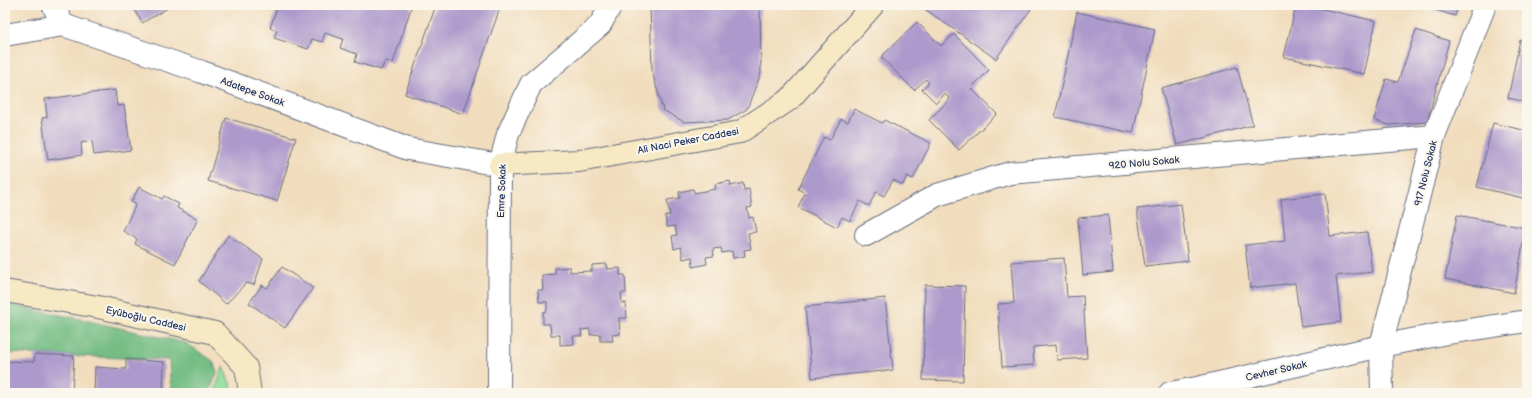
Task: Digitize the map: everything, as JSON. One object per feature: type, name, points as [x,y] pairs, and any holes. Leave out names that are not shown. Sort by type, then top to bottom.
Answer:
[{"type":"street","points":[[53,5],[63,25]]},
{"type":"street","name":"Emre Sokak","points":[[499,393],[500,165],[508,134],[531,84],[600,24],[611,5]]},
{"type":"street","name":"Ali Naci Peker Caddesi","points":[[500,165],[579,161],[740,132],[790,99],[874,5]]},
{"type":"street","name":"917 Nolu Sokak","points":[[1381,346],[1434,136],[1485,5]]},
{"type":"street","name":"Adatepe Sokak","points":[[5,36],[63,25],[202,72],[408,149],[500,165]]},
{"type":"street","name":"920 Nolu Sokak","points":[[866,235],[937,195],[1010,173],[1434,136]]},
{"type":"street","name":"Eyüboğlu Caddesi","points":[[5,291],[98,307],[215,333],[246,366],[250,393]]},
{"type":"street","name":"Cevher Sokak","points":[[1170,393],[1205,387],[1381,346],[1527,321]]},
{"type":"street","points":[[1381,346],[1382,393]]},
{"type":"green space","points":[[5,304],[186,343],[213,361],[217,373],[209,393],[171,393],[169,360],[5,353]]},
{"type":"green space","points":[[223,367],[234,393],[214,393]]},
{"type":"building","points":[[132,5],[173,5],[142,23]]},
{"type":"building","points":[[278,5],[412,5],[393,63],[385,61],[381,70],[355,62],[357,54],[340,48],[343,39],[325,33],[322,42],[312,39],[308,49],[274,38],[277,30],[270,28]]},
{"type":"building","points":[[436,5],[501,5],[463,114],[405,94]]},
{"type":"building","points":[[650,5],[760,5],[761,73],[747,109],[728,120],[684,122],[663,110],[652,72]]},
{"type":"building","points":[[928,5],[1025,5],[1031,9],[996,59],[925,9]]},
{"type":"building","points":[[1296,5],[1305,5],[1376,21],[1364,74],[1284,57]]},
{"type":"building","points":[[1419,5],[1459,5],[1455,16]]},
{"type":"building","points":[[1077,12],[1155,29],[1133,133],[1055,117]]},
{"type":"building","points":[[917,22],[941,46],[954,34],[989,70],[971,88],[997,114],[959,150],[929,120],[950,99],[945,94],[936,103],[922,89],[929,83],[926,79],[914,90],[881,57]]},
{"type":"building","points":[[1416,30],[1449,41],[1427,122],[1389,125],[1374,120],[1386,79],[1398,82]]},
{"type":"building","points":[[1520,40],[1527,42],[1527,102],[1508,98]]},
{"type":"building","points":[[1237,67],[1253,125],[1177,145],[1161,88]]},
{"type":"building","points":[[115,90],[117,106],[124,105],[131,150],[94,155],[92,141],[81,143],[82,155],[48,160],[42,118],[47,117],[45,99]]},
{"type":"building","points":[[854,109],[882,123],[884,120],[931,143],[913,179],[907,176],[903,185],[893,180],[884,196],[876,192],[869,206],[860,201],[850,221],[842,217],[837,227],[798,207],[805,193],[798,189],[824,137],[830,140],[841,119],[848,122]]},
{"type":"building","points":[[226,118],[296,138],[277,201],[208,181]]},
{"type":"building","points":[[1493,123],[1527,131],[1527,199],[1477,187]]},
{"type":"building","points":[[730,181],[731,186],[743,183],[744,190],[749,189],[752,207],[747,208],[749,218],[753,217],[756,232],[748,233],[751,249],[744,250],[745,256],[733,258],[732,251],[722,253],[721,248],[713,249],[714,256],[706,257],[707,264],[693,267],[692,257],[683,259],[681,247],[674,249],[672,236],[677,235],[675,226],[667,227],[665,216],[670,215],[667,200],[680,198],[679,192],[693,189],[694,193],[716,189],[715,184]]},
{"type":"building","points":[[139,187],[162,199],[164,196],[179,204],[177,208],[198,219],[175,264],[135,244],[137,239],[123,231],[136,204],[131,202]]},
{"type":"building","points":[[1325,194],[1330,236],[1367,232],[1372,272],[1336,276],[1341,322],[1301,327],[1295,283],[1250,288],[1245,245],[1285,241],[1281,199]]},
{"type":"building","points":[[1181,204],[1188,261],[1145,266],[1137,209]]},
{"type":"building","points":[[1108,215],[1113,272],[1083,275],[1078,218]]},
{"type":"building","points":[[1457,215],[1526,228],[1514,293],[1445,279]]},
{"type":"building","points":[[228,235],[263,259],[254,285],[246,283],[226,304],[199,281]]},
{"type":"building","points":[[1064,258],[1067,297],[1083,296],[1087,358],[1057,360],[1056,345],[1033,347],[1034,365],[1002,367],[998,304],[1014,303],[1011,262]]},
{"type":"building","points":[[607,264],[608,269],[620,268],[620,275],[625,275],[626,293],[621,293],[622,303],[626,303],[627,318],[619,318],[620,334],[612,335],[613,341],[600,341],[600,334],[590,335],[590,329],[581,330],[582,336],[573,336],[574,344],[560,345],[560,335],[551,335],[550,324],[543,324],[543,312],[547,311],[547,302],[539,302],[538,290],[543,290],[542,275],[555,274],[555,268],[570,267],[570,272],[592,271],[592,265]]},
{"type":"building","points":[[282,267],[313,288],[285,328],[249,303],[262,285],[267,288]]},
{"type":"building","points":[[925,285],[965,286],[963,381],[923,380]]},
{"type":"building","points":[[885,298],[893,370],[812,378],[805,307]]},
{"type":"building","points":[[35,354],[74,356],[72,393],[5,393],[5,361],[34,362]]},
{"type":"building","points":[[126,359],[164,362],[163,393],[94,393],[95,367],[126,369]]}]
